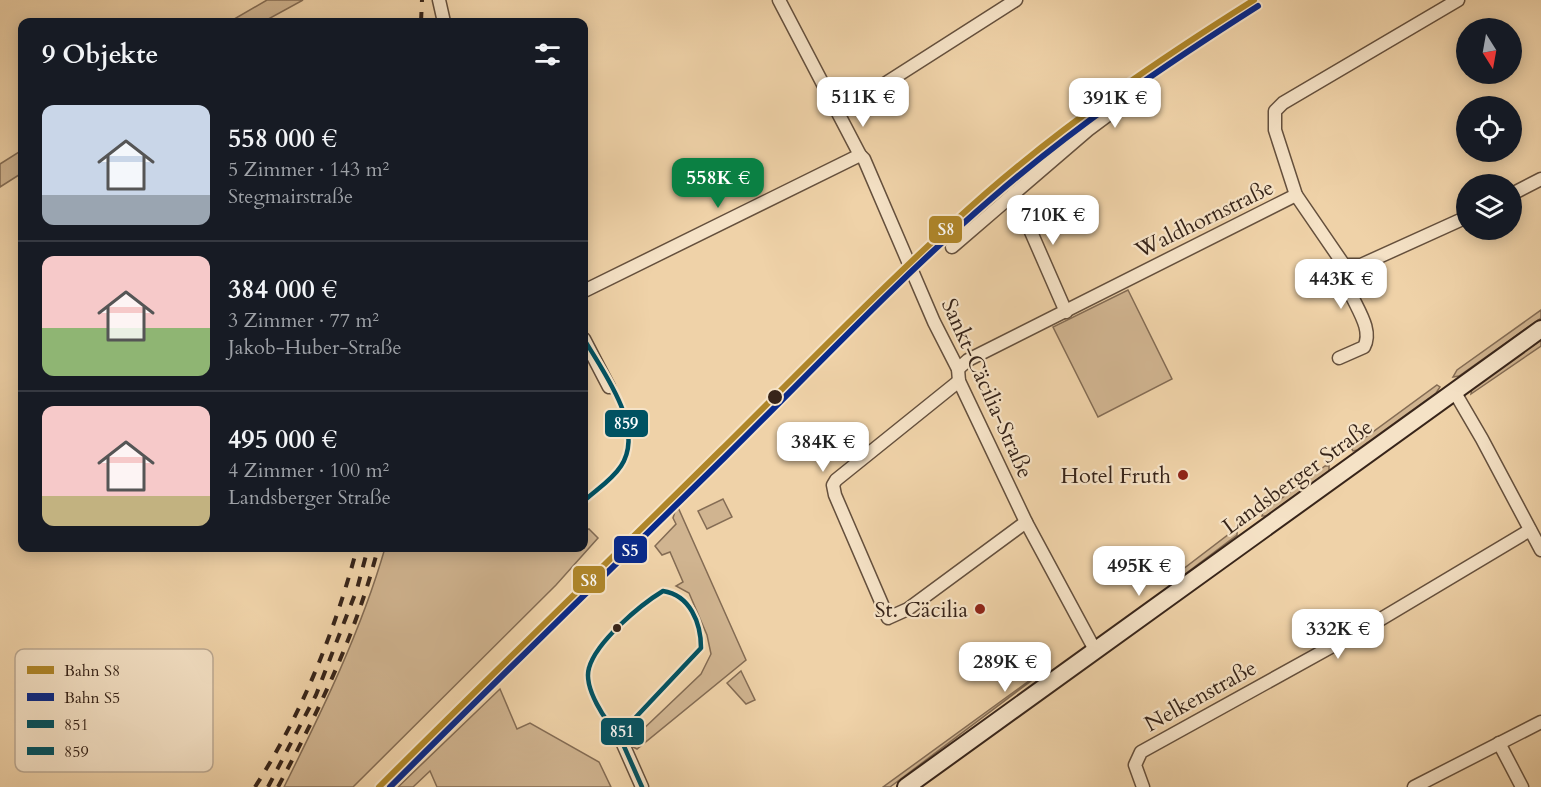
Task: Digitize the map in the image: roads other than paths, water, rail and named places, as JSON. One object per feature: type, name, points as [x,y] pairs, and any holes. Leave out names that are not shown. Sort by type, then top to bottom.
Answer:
[{"type":"main road","name":"Landsberger Straße","points":[[906,787],[1541,329]]},
{"type":"street","points":[[439,0],[443,18]]},
{"type":"street","name":"Sankt-Cäcilia-Straße","points":[[779,0],[864,159],[958,375],[1026,522],[1095,650]]},
{"type":"street","points":[[839,113],[1016,0]]},
{"type":"street","name":"Waldhornstraße","points":[[1339,358],[1364,347],[1367,336],[1366,326],[1344,281],[1344,266],[1296,195],[1275,130],[1275,111],[1293,97],[1458,0]]},
{"type":"street","points":[[952,247],[1089,130],[1143,89]]},
{"type":"street","points":[[588,289],[860,155]]},
{"type":"street","points":[[1522,189],[1541,179]]},
{"type":"street","points":[[1014,193],[1066,312]]},
{"type":"street","name":"Waldhornstraße","points":[[1026,522],[908,609],[888,618],[835,495],[833,485],[958,375],[968,360],[1296,195]]},
{"type":"street","points":[[1344,266],[1361,265],[1456,222]]},
{"type":"street","points":[[588,347],[609,387]]},
{"type":"street","points":[[1454,391],[1541,550]]},
{"type":"street","name":"Nelkenstraße","points":[[1143,787],[1135,765],[1141,752],[1376,622],[1530,530]]},
{"type":"street","points":[[1414,787],[1541,722]]},
{"type":"street","points":[[619,735],[642,787]]},
{"type":"street","points":[[1499,743],[1522,787]]},
{"type":"railway","points":[[421,18],[422,0]]},
{"type":"railway","points":[[255,787],[288,731],[315,671],[338,610],[356,552]]},
{"type":"railway","points":[[268,787],[316,695],[357,589],[367,552]]},
{"type":"railway","points":[[278,787],[336,670],[359,610],[377,552]]},
{"type":"rail line","name":"S8","points":[[379,787],[851,320],[985,194],[1082,116],[1184,45],[1254,0]]},
{"type":"rail line","name":"S5","points":[[390,787],[889,293],[956,230],[1022,172],[1087,122],[1258,6]]},
{"type":"place","name":"Hotel Fruth","points":[[1183,475]]},
{"type":"place","name":"St. Cäcilia","points":[[980,609]]}]
